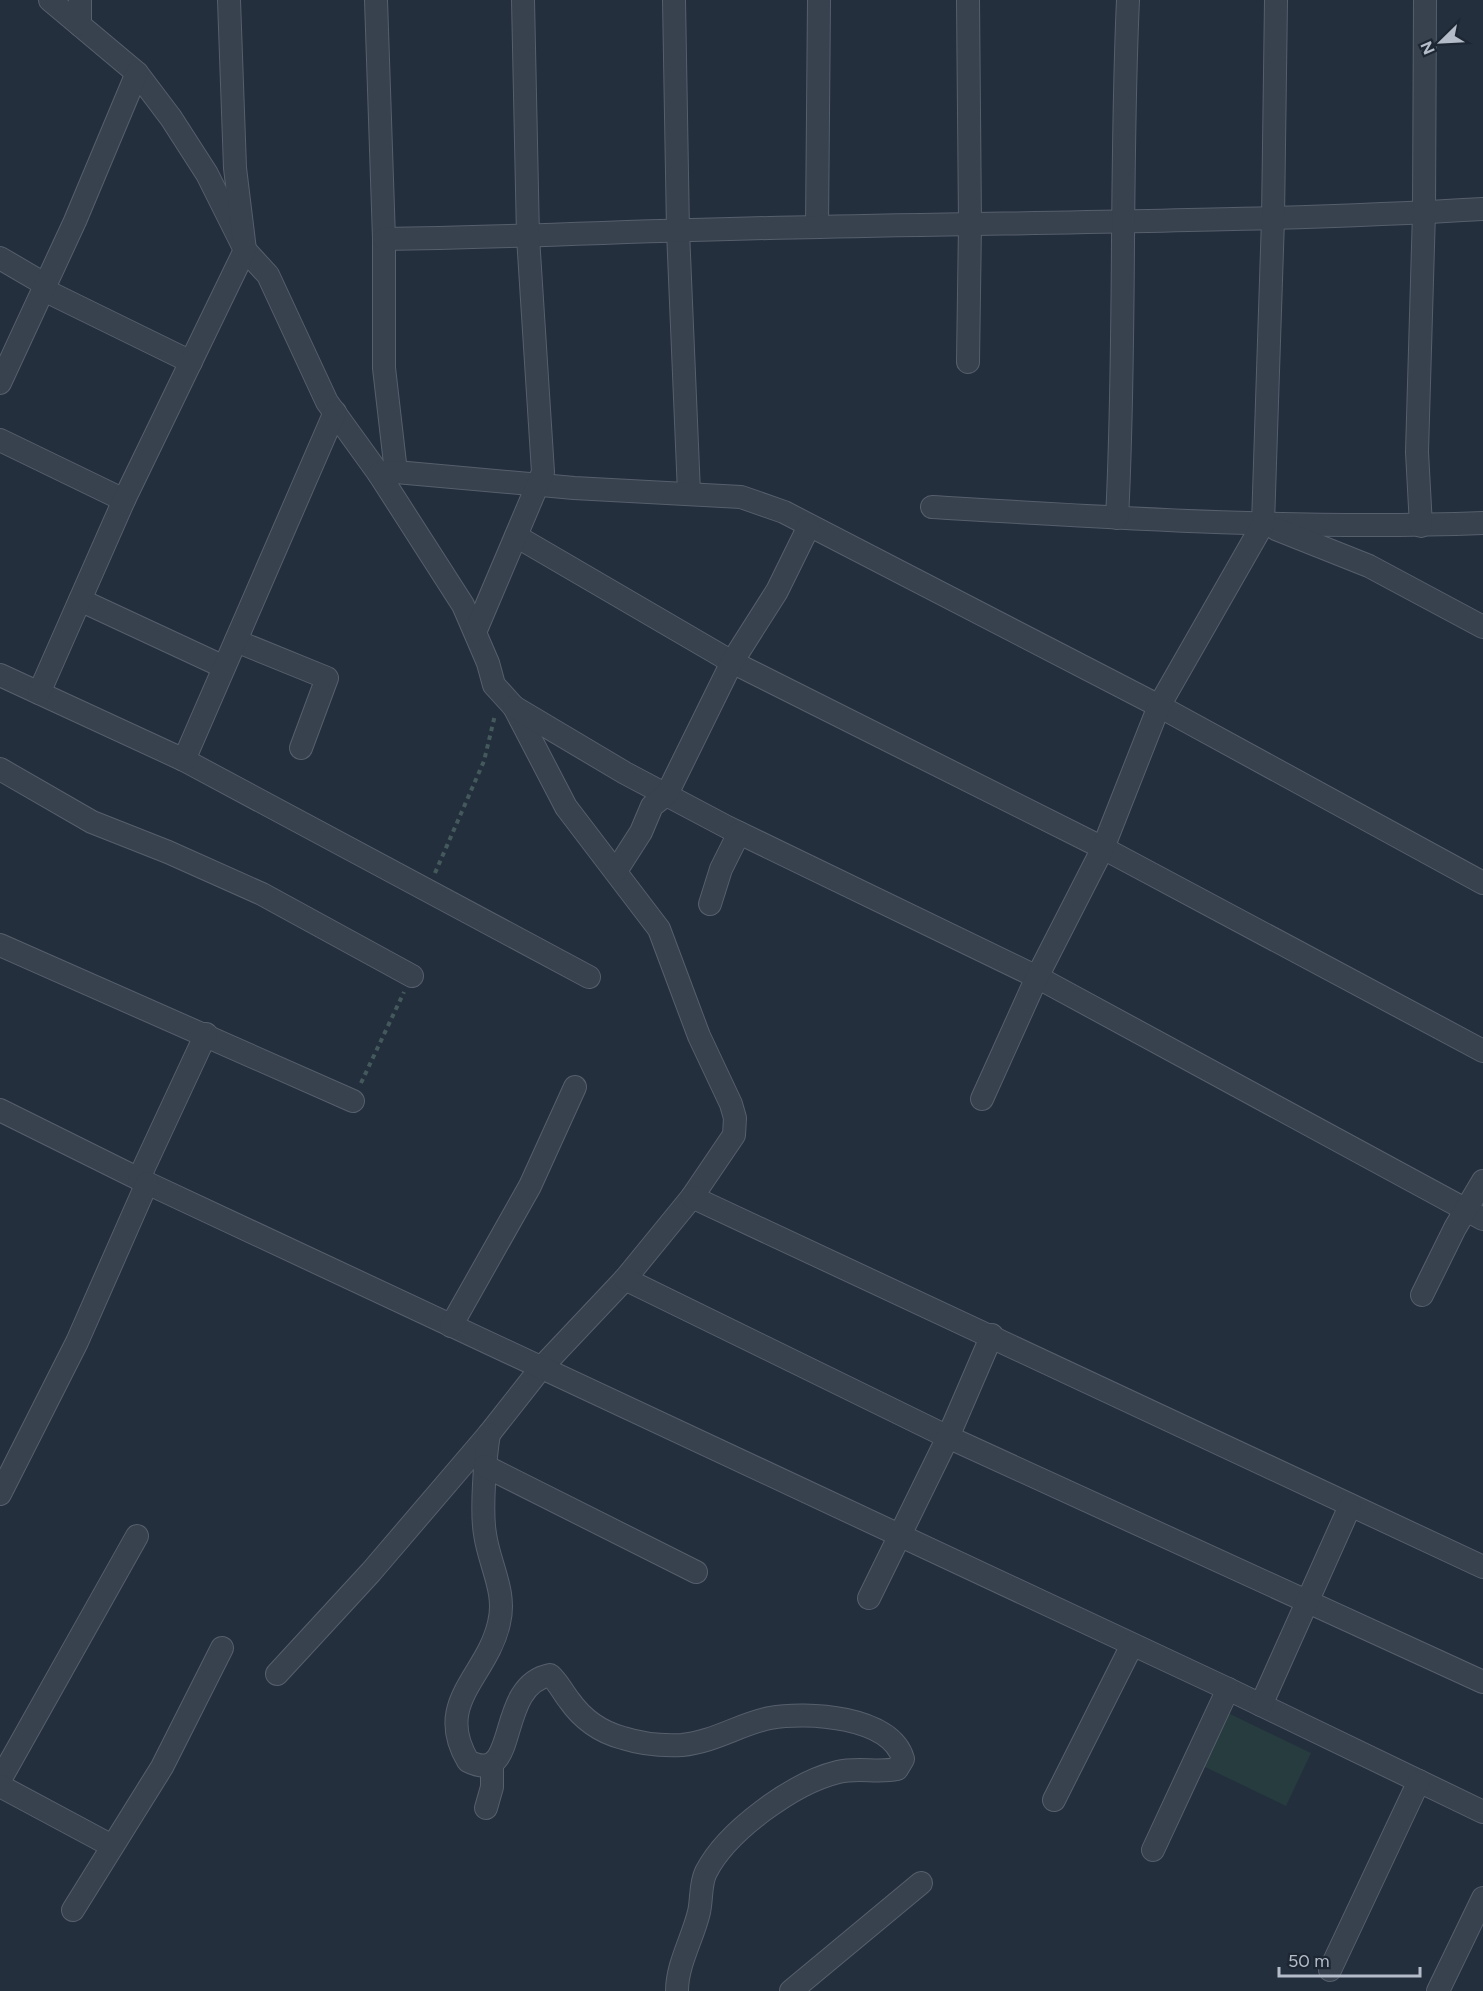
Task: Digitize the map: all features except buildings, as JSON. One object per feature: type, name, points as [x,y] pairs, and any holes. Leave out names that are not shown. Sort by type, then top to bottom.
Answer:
[{"type":"street","points":[[50,0],[137,73],[171,118],[207,174],[245,250],[268,275],[327,402],[388,473],[463,605],[476,630],[494,685],[514,707],[566,807],[659,929],[699,1036],[731,1104],[735,1118],[734,1135],[692,1197],[625,1279],[541,1368],[489,1434],[371,1572],[277,1674]]},
{"type":"street","points":[[80,0],[80,25]]},
{"type":"street","points":[[39,693],[124,500],[245,250],[235,168],[229,0]]},
{"type":"street","points":[[375,0],[384,239],[384,368],[388,473]]},
{"type":"street","points":[[476,630],[543,472],[528,237],[523,0]]},
{"type":"street","points":[[674,0],[678,231],[689,494]]},
{"type":"street","points":[[817,226],[819,0]]},
{"type":"street","points":[[968,0],[970,224],[968,362]]},
{"type":"street","points":[[1117,518],[1121,435],[1123,106],[1128,0]]},
{"type":"street","points":[[982,1099],[1037,977],[1103,848],[1159,706],[1263,524],[1273,219],[1276,0]]},
{"type":"street","points":[[1421,526],[1417,452],[1424,212],[1425,0]]},
{"type":"street","points":[[0,383],[45,287],[137,73]]},
{"type":"street","points":[[384,239],[528,237],[817,226],[1273,219],[1483,208]]},
{"type":"street","points":[[0,258],[45,287],[191,362]]},
{"type":"street","points":[[184,760],[335,412]]},
{"type":"street","points":[[0,440],[124,500]]},
{"type":"street","points":[[388,473],[539,486],[741,497],[784,512],[1159,706],[1483,883]]},
{"type":"street","points":[[932,507],[1263,524],[1421,526],[1483,523]]},
{"type":"street","points":[[1263,524],[1369,566],[1483,627]]},
{"type":"street","points":[[616,871],[640,832],[652,806],[667,794],[732,662],[777,591],[809,526]]},
{"type":"street","points":[[516,536],[732,662],[1103,848],[1483,1051]]},
{"type":"street","points":[[80,600],[224,667]]},
{"type":"street","points":[[236,641],[327,678],[301,748]]},
{"type":"street","points":[[0,675],[184,760],[589,977]]},
{"type":"street","points":[[514,707],[625,773],[739,833],[1037,977],[1476,1214]]},
{"type":"street","points":[[0,769],[92,822],[168,852],[262,894],[412,976]]},
{"type":"street","points":[[710,904],[721,868],[739,833]]},
{"type":"street","points":[[0,945],[206,1034],[353,1101]]},
{"type":"street","points":[[0,1494],[77,1342],[206,1034]]},
{"type":"street","points":[[451,1326],[530,1186],[575,1087]]},
{"type":"street","points":[[0,1110],[451,1326],[1228,1689],[1483,1812]]},
{"type":"street","points":[[1422,1295],[1455,1228],[1476,1214],[1483,1180]]},
{"type":"street","points":[[692,1197],[992,1335],[1483,1567]]},
{"type":"street","points":[[625,1279],[948,1437],[1307,1604],[1483,1682]]},
{"type":"street","points":[[869,1599],[948,1437],[992,1335]]},
{"type":"street","points":[[489,1434],[485,1466],[485,1534],[498,1582],[500,1623],[458,1707],[455,1728],[457,1740],[468,1761],[477,1765],[496,1763],[502,1754],[519,1698],[534,1681],[550,1675],[581,1716],[595,1726],[625,1739],[683,1745],[730,1733],[767,1719],[794,1716],[853,1722],[877,1729],[890,1737],[900,1748],[903,1759],[897,1769],[887,1771],[852,1769],[821,1778],[779,1801],[724,1845],[704,1874],[699,1912],[689,1939],[677,1991]]},
{"type":"street","points":[[485,1466],[696,1572]]},
{"type":"street","points":[[1261,1705],[1350,1506]]},
{"type":"street","points":[[112,1846],[1,1776],[137,1536]]},
{"type":"street","points":[[1054,1800],[1132,1645]]},
{"type":"street","points":[[73,1911],[162,1767],[222,1648]]},
{"type":"street","points":[[1153,1850],[1228,1689]]},
{"type":"street","points":[[486,1808],[492,1787],[492,1764]]},
{"type":"street","points":[[1330,1970],[1419,1781]]},
{"type":"street","points":[[791,1991],[921,1883]]},
{"type":"street","points":[[1438,1991],[1483,1898]]},
{"type":"path","points":[[427,890],[484,761],[496,710],[494,685]]},
{"type":"path","points":[[353,1101],[412,976]]},
{"type":"green space","points":[[1228,1713],[1311,1753],[1286,1806],[1203,1766]]}]
